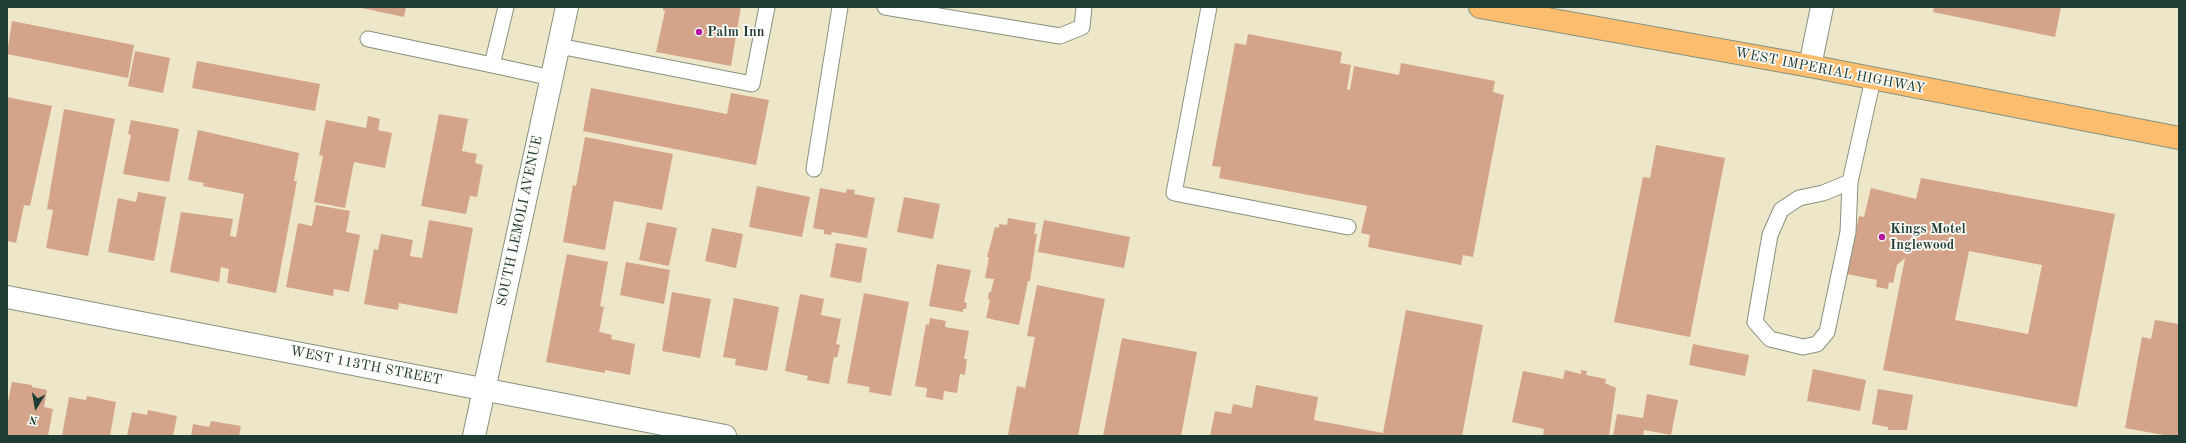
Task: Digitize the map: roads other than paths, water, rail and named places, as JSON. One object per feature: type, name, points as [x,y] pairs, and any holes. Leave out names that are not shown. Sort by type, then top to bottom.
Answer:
[{"type":"main road","name":"WEST IMPERIAL HIGHWAY","points":[[1480,7],[1810,66],[2179,138]]},
{"type":"street","name":"SOUTH LEMOLI AVENUE","points":[[474,436],[559,46],[565,7]]},
{"type":"street","points":[[1810,66],[1822,7]]},
{"type":"street","name":"WEST 113TH STREET","points":[[7,297],[484,388],[725,436]]},
{"type":"lane","points":[[492,65],[506,7]]},
{"type":"lane","points":[[559,46],[752,84],[767,7]]},
{"type":"lane","points":[[814,169],[840,7]]},
{"type":"lane","points":[[884,7],[1060,36],[1082,27],[1084,7]]},
{"type":"lane","points":[[1209,7],[1174,193],[1348,227]]},
{"type":"lane","points":[[368,39],[552,78]]},
{"type":"lane","points":[[1850,182],[1823,193],[1799,198],[1781,210],[1770,235],[1755,322],[1770,339],[1804,347],[1817,344],[1827,332],[1848,232],[1850,182],[1873,79]]},
{"type":"place","name":"Palm Inn","points":[[699,32]]},
{"type":"place","name":"Kings Motel Inglewood","points":[[1882,237]]}]
